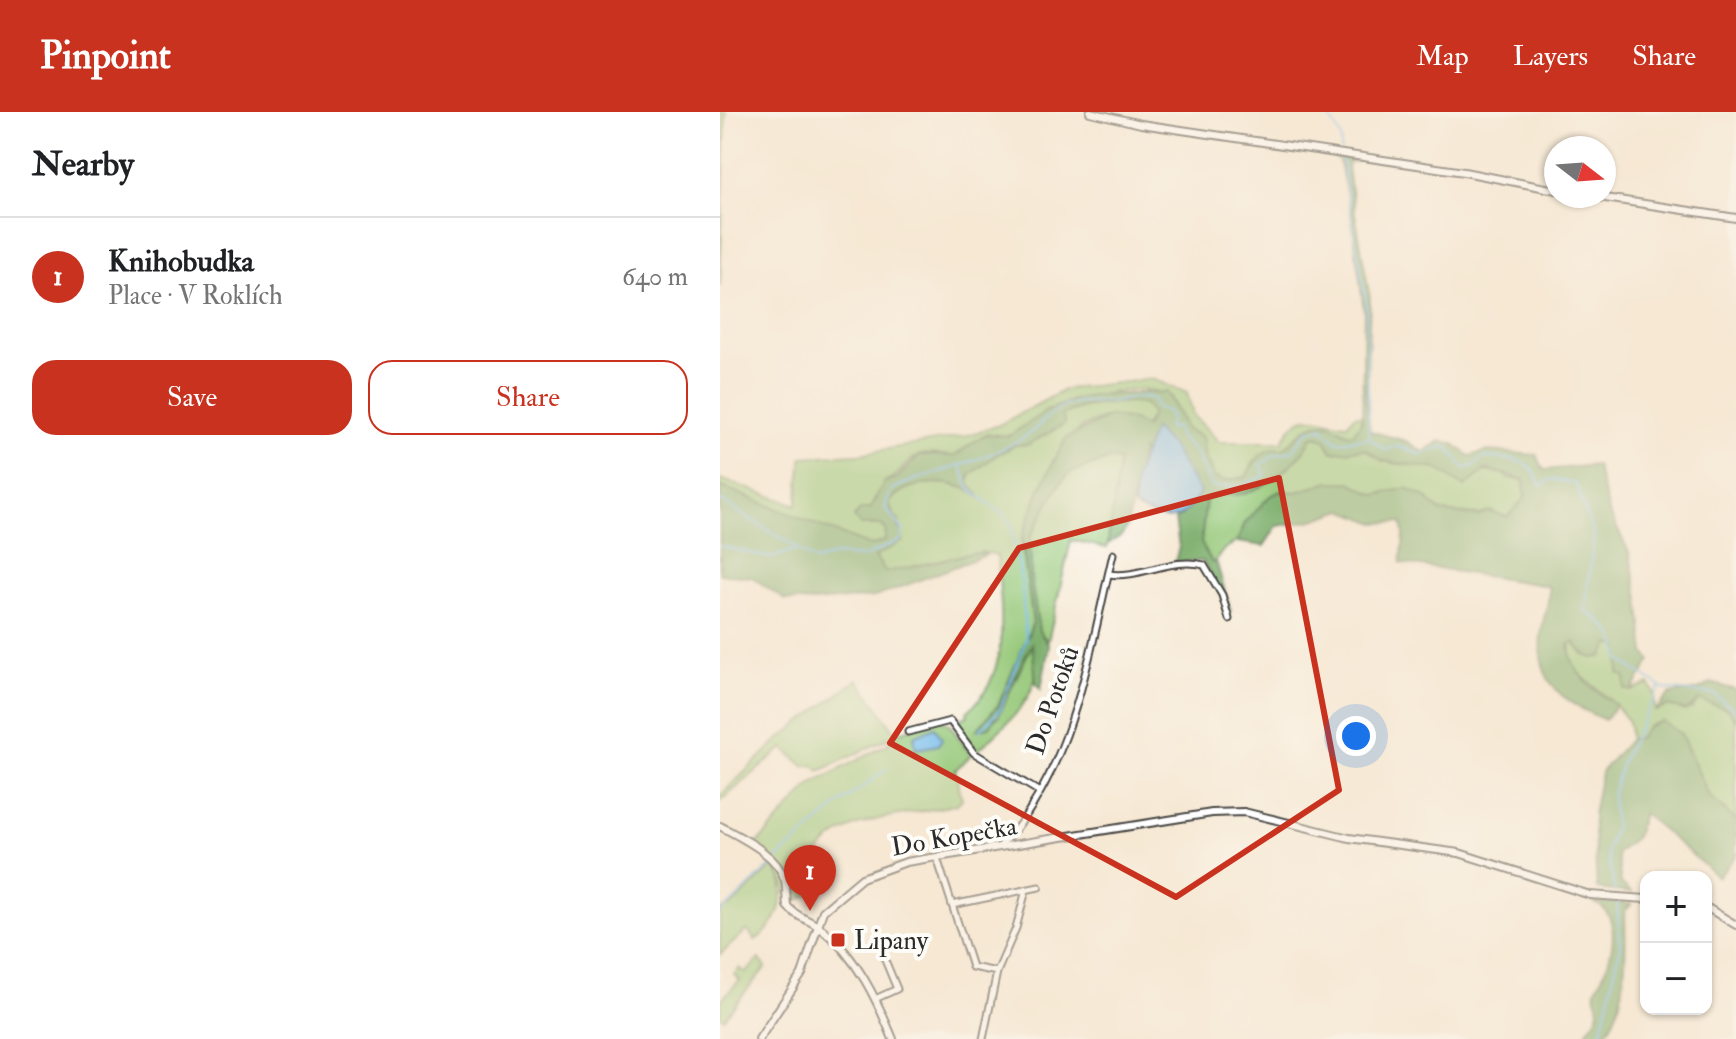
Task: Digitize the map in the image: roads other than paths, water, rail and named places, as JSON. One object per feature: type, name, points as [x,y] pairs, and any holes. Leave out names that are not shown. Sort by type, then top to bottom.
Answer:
[{"type":"street","points":[[1090,112],[1141,124],[1464,172],[1544,188]]},
{"type":"street","points":[[1616,200],[1736,218]]},
{"type":"street","name":"Do Potoků","points":[[1000,847],[1015,830],[1038,791],[1070,722],[1113,554]]},
{"type":"street","points":[[1109,574],[1121,575],[1186,563],[1204,565],[1222,595],[1229,619]]},
{"type":"street","points":[[908,732],[950,721],[974,753],[1038,791]]},
{"type":"street","name":"Do Kopečka","points":[[759,1039],[802,974],[816,925],[834,898],[862,878],[906,862],[1212,813],[1244,812],[1349,838],[1459,853],[1609,898],[1640,899]]},
{"type":"street","points":[[720,826],[774,862],[784,877],[787,906],[799,918],[816,925],[844,952],[875,999],[893,1039]]},
{"type":"street","points":[[937,858],[972,967],[997,972]]},
{"type":"street","points":[[952,905],[1039,887]]},
{"type":"street","points":[[983,1039],[997,972],[1016,928],[1026,890]]},
{"type":"street","points":[[1712,911],[1736,925]]},
{"type":"street","points":[[875,999],[897,989],[885,960]]},
{"type":"water","points":[[1154,428],[1171,446],[1200,492],[1186,511],[1172,518],[1155,516],[1134,507],[1135,478]]},
{"type":"water","points":[[935,727],[942,739],[938,745],[916,749],[914,736]]},
{"type":"waterway","points":[[1326,112],[1341,137],[1341,151]]},
{"type":"waterway","points":[[1341,157],[1366,302],[1369,436]]},
{"type":"waterway","points":[[720,546],[771,558],[797,549],[816,561],[835,555],[864,557],[901,540],[903,529],[885,508],[891,490],[1005,447],[1025,437],[1054,412],[1081,402],[1111,402],[1136,397],[1154,399],[1156,408],[1168,411],[1171,418],[1168,429],[1176,427],[1178,436],[1193,449],[1212,487],[1243,486],[1265,475],[1261,465],[1274,455],[1293,451],[1307,431],[1322,428],[1337,442],[1369,438],[1386,450],[1396,446],[1420,454],[1447,446],[1464,468],[1474,466],[1484,457],[1513,459],[1526,464],[1541,486],[1551,479],[1576,484],[1594,535],[1585,611],[1610,630],[1619,659],[1664,689],[1714,694],[1736,711]]},
{"type":"waterway","points":[[960,465],[970,489],[1010,520],[1022,585],[1026,640],[1000,710],[980,730]]},
{"type":"waterway","points":[[720,500],[797,548]]},
{"type":"waterway","points":[[1615,893],[1607,852],[1615,827],[1612,796],[1623,758],[1660,688]]},
{"type":"waterway","points":[[777,859],[837,806],[887,769]]},
{"type":"waterway","points":[[721,913],[772,864]]},
{"type":"waterway","points":[[1600,1039],[1620,948],[1617,899]]},
{"type":"place","name":"Knihobudka","points":[[810,911]]},
{"type":"place","name":"Lipany","points":[[838,940]]}]
